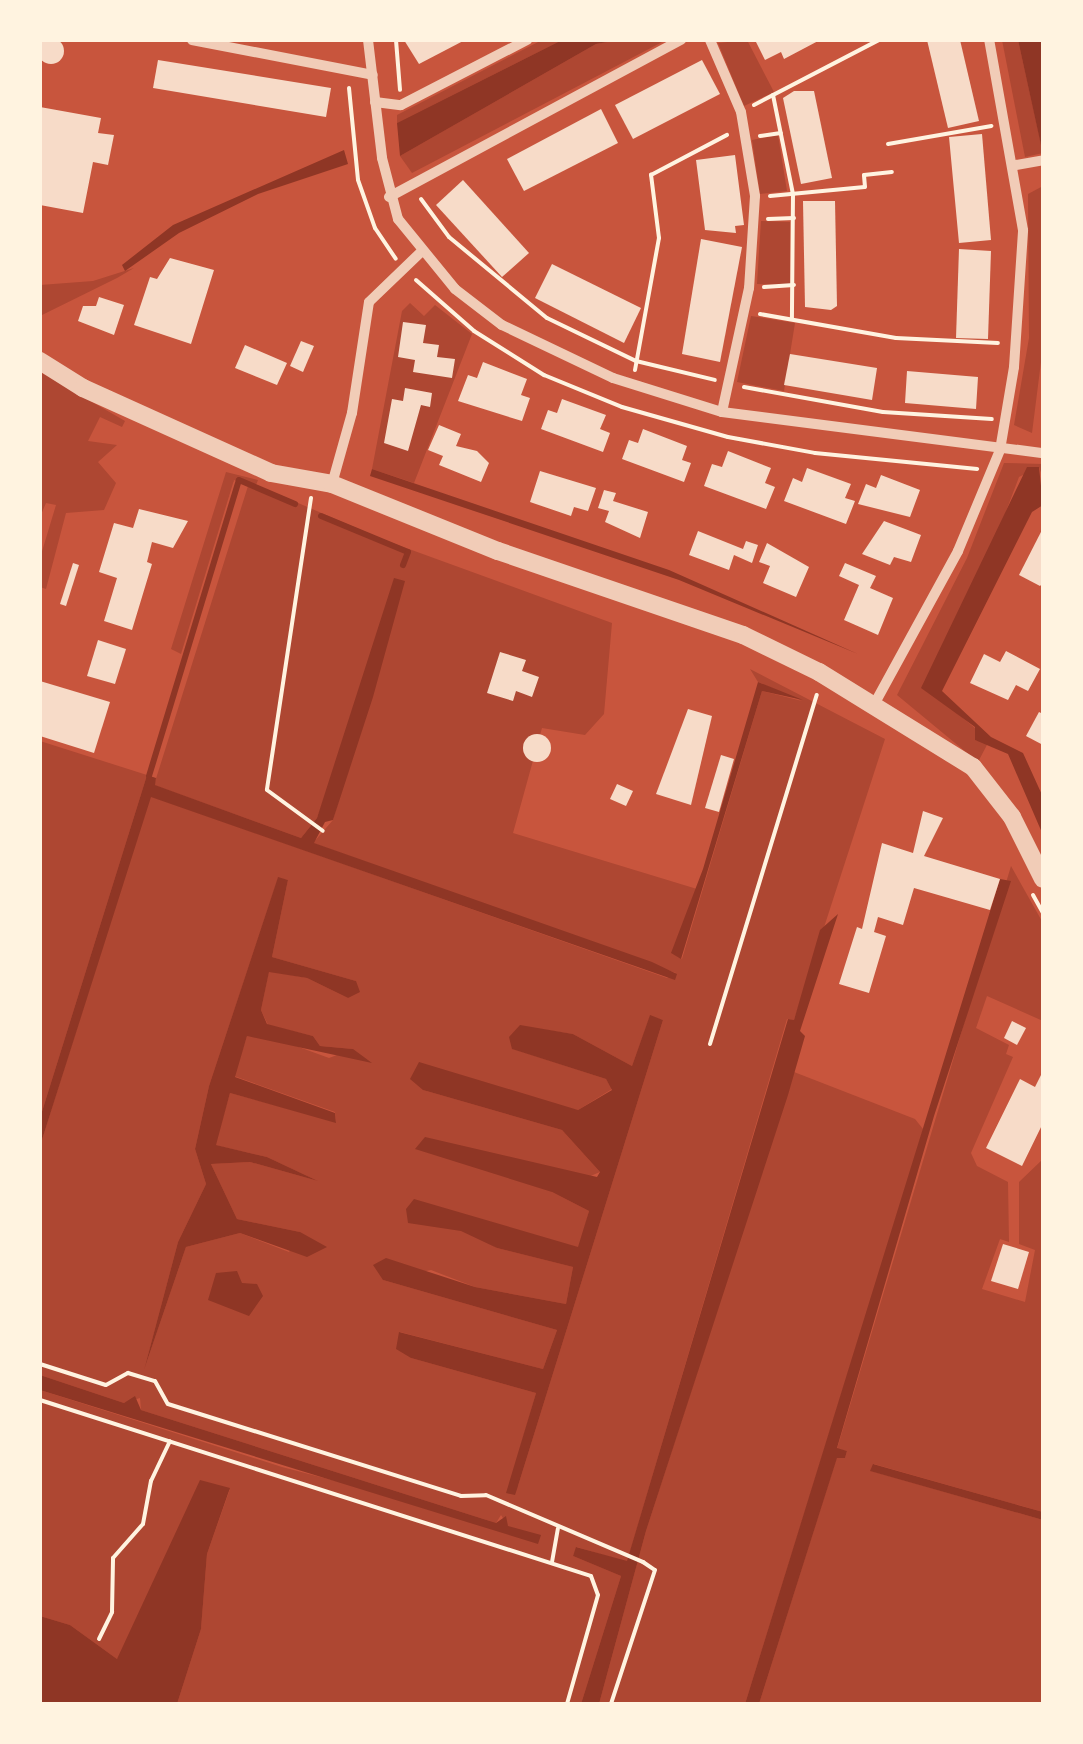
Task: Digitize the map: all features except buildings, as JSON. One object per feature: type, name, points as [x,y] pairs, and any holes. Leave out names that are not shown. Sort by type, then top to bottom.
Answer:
[{"type":"street","points":[[192,40],[374,75]]},
{"type":"street","points":[[368,40],[389,197],[421,252],[454,289],[502,325],[632,384],[722,412],[1043,453]]},
{"type":"street","points":[[376,102],[401,104],[527,40]]},
{"type":"street","points":[[389,197],[681,40]]},
{"type":"street","points":[[710,40],[740,112],[756,219],[746,312],[722,412]]},
{"type":"street","points":[[876,701],[958,552],[1000,450],[1017,344],[1024,230],[1016,165],[990,40]]},
{"type":"street","points":[[1016,165],[1043,160]]},
{"type":"street","points":[[324,484],[352,413],[364,319],[370,302],[421,252]]},
{"type":"street","points":[[40,361],[190,440],[271,473],[324,484],[498,550],[743,635],[876,701],[974,767],[1012,817],[1035,881]]},
{"type":"path","points":[[396,40],[401,104]]},
{"type":"path","points":[[858,40],[871,54]]},
{"type":"path","points":[[740,112],[880,40]]},
{"type":"path","points":[[348,70],[358,180],[375,228],[404,267],[474,331],[544,375],[622,406],[798,450],[992,470]]},
{"type":"path","points":[[773,95],[793,194],[792,320]]},
{"type":"path","points":[[888,144],[991,126],[995,148],[1012,146]]},
{"type":"path","points":[[632,384],[660,238],[651,175],[745,132],[780,133]]},
{"type":"path","points":[[755,198],[866,187],[864,176],[892,172]]},
{"type":"path","points":[[410,184],[449,237],[514,298],[636,361],[729,384],[883,412],[1005,420]]},
{"type":"path","points":[[756,219],[794,218]]},
{"type":"path","points":[[749,288],[794,285]]},
{"type":"path","points":[[746,312],[896,338],[1017,344]]},
{"type":"path","points":[[323,831],[267,790],[301,538],[324,484]]},
{"type":"path","points":[[801,685],[834,702]]},
{"type":"path","points":[[710,1044],[818,694]]},
{"type":"path","points":[[1035,881],[1043,913]]},
{"type":"path","points":[[40,1364],[106,1385],[128,1373],[154,1382],[168,1404],[461,1496],[486,1495],[558,1529],[643,1562],[655,1570],[612,1704]]},
{"type":"path","points":[[40,1400],[591,1576],[598,1595],[567,1704]]},
{"type":"path","points":[[99,1639],[112,1612],[113,1558],[143,1524],[150,1481],[170,1441]]},
{"type":"path","points":[[552,1562],[558,1529]]},
{"type":"shaded area","points":[[542,40],[562,40],[397,123],[397,115]]},
{"type":"shaded area","points":[[562,40],[619,40],[596,44],[400,156],[397,123]]},
{"type":"shaded area","points":[[666,40],[412,173],[400,156],[596,44]]},
{"type":"shaded area","points":[[747,40],[774,92],[744,106],[718,43]]},
{"type":"shaded area","points":[[1002,40],[1018,40],[1043,153],[1025,157]]},
{"type":"shaded area","points":[[1018,40],[1043,40],[1043,145],[1041,145]]},
{"type":"shaded area","points":[[778,135],[787,191],[760,194],[752,140]]},
{"type":"shaded area","points":[[344,150],[348,164],[258,194],[179,233],[125,271],[122,265],[173,225]]},
{"type":"shaded area","points":[[1043,186],[1043,346],[1032,433],[1014,425],[1029,338],[1028,194]]},
{"type":"shaded area","points":[[761,221],[790,222],[790,285],[757,284]]},
{"type":"shaded area","points":[[134,268],[40,316],[40,285],[93,281]]},
{"type":"shaded area","points":[[410,303],[424,316],[435,305],[472,334],[414,483],[372,469],[402,311]]},
{"type":"shaded area","points":[[751,316],[795,323],[784,391],[737,382]]},
{"type":"shaded area","points":[[40,372],[125,421],[122,427],[100,417],[88,441],[117,445],[98,462],[116,483],[104,510],[66,513],[46,589],[40,587],[40,558],[56,505],[46,503],[40,517]]},
{"type":"shaded area","points":[[1004,463],[1043,464],[1043,478],[1039,467],[1019,477],[936,696],[975,728],[975,740],[988,743],[978,762],[897,695],[967,558]]},
{"type":"shaded area","points":[[1027,467],[1039,467],[1043,505],[1032,512],[942,691],[991,737],[1023,753],[1043,797],[1043,835],[1008,754],[975,740],[975,727],[921,688]]},
{"type":"shaded area","points":[[372,469],[669,570],[858,654],[679,580],[370,476]]},
{"type":"shaded area","points":[[226,472],[258,480],[256,485],[387,541],[612,623],[604,714],[585,735],[542,728],[513,833],[697,889],[672,953],[682,959],[762,691],[802,701],[758,682],[750,669],[885,739],[794,1020],[787,1019],[627,1562],[577,1547],[573,1556],[621,1576],[581,1704],[177,1704],[201,1629],[207,1554],[230,1489],[117,1659],[70,1625],[40,1616],[40,1390],[282,1467],[494,1522],[141,1410],[140,1398],[124,1403],[40,1375],[40,1146],[150,796],[667,978],[676,973],[313,843],[333,820],[404,581],[317,818],[301,838],[154,785],[248,486],[234,480],[181,654],[171,649]],"holes":[[[278,878],[288,880],[272,957],[356,981],[348,998],[307,978],[269,971],[261,1010],[268,1025],[313,1036],[320,1046],[353,1049],[329,1058],[274,1038],[247,1036],[234,1076],[335,1112],[336,1122],[230,1093],[215,1145],[267,1157],[318,1181],[250,1162],[211,1164],[237,1219],[300,1232],[289,1252],[240,1233],[186,1247],[144,1370],[178,1242],[206,1184],[195,1149],[209,1086]],[[650,1016],[663,1020],[518,1486],[507,1493],[536,1393],[411,1358],[400,1332],[543,1369],[557,1330],[383,1280],[431,1270],[475,1287],[566,1304],[573,1267],[497,1248],[414,1200],[579,1248],[589,1211],[552,1192],[600,1172],[562,1130],[423,1090],[578,1110],[612,1089],[606,1079],[513,1049],[510,1037],[520,1026],[573,1034],[632,1066]]]},
{"type":"shaded area","points":[[394,578],[405,581],[373,697],[333,820],[325,822],[314,843],[652,962],[677,974],[675,980],[151,797],[40,1146],[40,1118],[147,775],[156,778],[155,785],[301,838],[317,818]]},
{"type":"shaded area","points":[[758,682],[803,700],[762,691],[681,959],[671,953],[703,869]]},
{"type":"shaded area","points":[[40,741],[147,775],[40,1118]]},
{"type":"shaded area","points":[[1011,866],[1043,923],[1043,1021],[987,996],[976,1028],[1009,1045],[1006,1054],[1013,1057],[971,1153],[977,1166],[1008,1182],[1009,1242],[1000,1239],[982,1289],[1025,1302],[1035,1250],[1019,1244],[1019,1182],[1043,1159],[1043,1512],[874,1464],[871,1471],[1043,1520],[1043,1704],[759,1704],[837,1457],[845,1458],[847,1451],[837,1449]]},
{"type":"shaded area","points":[[278,877],[288,880],[272,957],[356,981],[360,992],[348,998],[307,978],[269,972],[261,1010],[267,1024],[313,1036],[320,1046],[353,1049],[372,1063],[247,1036],[235,1077],[335,1113],[336,1123],[230,1093],[216,1145],[267,1157],[318,1181],[250,1162],[211,1164],[237,1219],[300,1232],[327,1247],[307,1257],[240,1233],[186,1247],[144,1370],[178,1242],[206,1184],[195,1149],[209,1086]]},
{"type":"shaded area","points":[[1000,879],[1011,881],[934,1116],[837,1448],[847,1451],[845,1458],[837,1458],[759,1704],[745,1704]]},
{"type":"shaded area","points":[[838,914],[800,1031],[805,1036],[788,1095],[646,1531],[599,1704],[581,1704],[621,1576],[573,1556],[576,1547],[627,1561],[788,1019],[794,1020],[820,930]]},
{"type":"shaded area","points":[[650,1015],[663,1020],[518,1486],[515,1495],[506,1493],[536,1393],[411,1358],[396,1349],[399,1332],[543,1369],[557,1330],[383,1280],[373,1265],[386,1258],[475,1287],[566,1304],[573,1267],[497,1248],[461,1231],[408,1223],[406,1209],[414,1199],[578,1247],[589,1211],[552,1192],[415,1149],[425,1137],[597,1177],[600,1172],[562,1130],[423,1090],[410,1079],[419,1062],[578,1110],[612,1090],[606,1079],[512,1049],[509,1037],[520,1025],[573,1034],[632,1066]]},
{"type":"shaded area","points":[[794,1072],[915,1119],[923,1129],[916,1154],[745,1704],[599,1704],[646,1531]]},
{"type":"shaded area","points":[[237,1271],[242,1283],[257,1284],[263,1296],[249,1316],[208,1300],[216,1273]]},
{"type":"shaded area","points":[[40,1375],[124,1403],[135,1396],[141,1410],[496,1523],[506,1516],[508,1526],[541,1535],[538,1544],[40,1390]]},
{"type":"shaded area","points":[[873,1464],[1043,1512],[1043,1520],[870,1471]]},
{"type":"shaded area","points":[[200,1480],[230,1488],[207,1554],[201,1629],[177,1704],[40,1704],[40,1616],[70,1625],[117,1659]]},
{"type":"waterway","points":[[149,776],[239,480],[295,504]]},
{"type":"waterway","points":[[321,516],[408,552],[403,565]]}]
